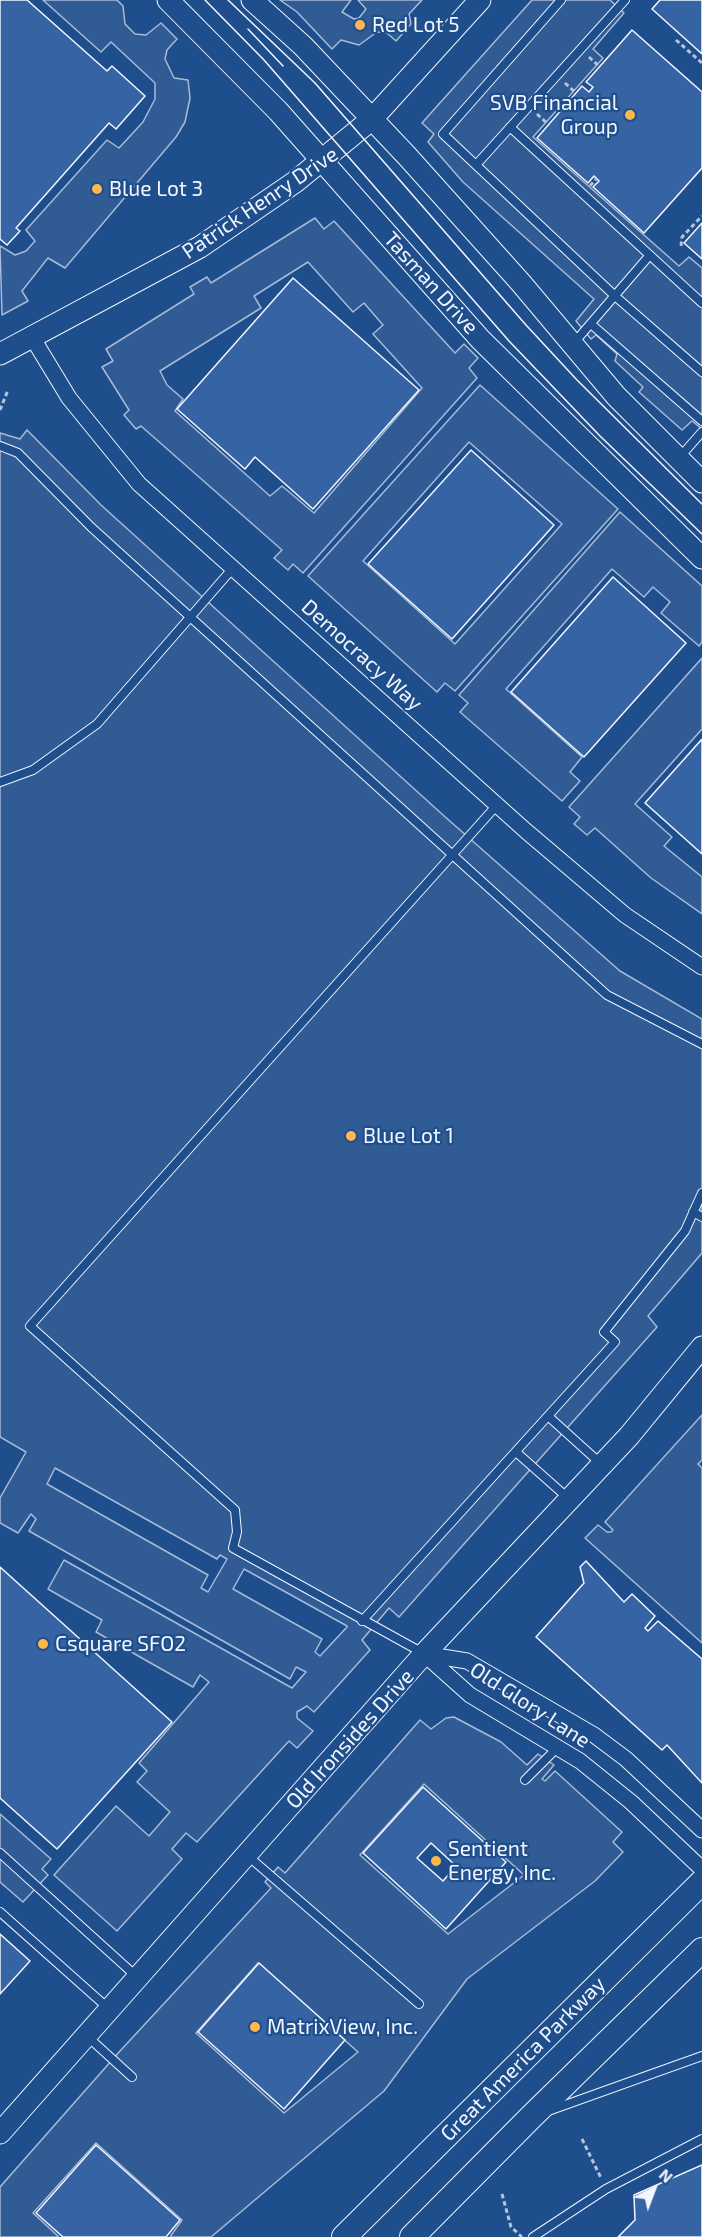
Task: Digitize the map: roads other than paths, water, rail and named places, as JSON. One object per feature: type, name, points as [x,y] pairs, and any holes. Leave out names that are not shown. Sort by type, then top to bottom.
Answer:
[{"type":"main road","name":"Great America Parkway","points":[[344,2237],[702,1882]]},
{"type":"main road","points":[[412,2237],[702,1950]]},
{"type":"street","name":"Tasman Drive","points":[[168,0],[278,111],[480,339],[702,558]]},
{"type":"street","points":[[252,0],[303,46],[472,226],[616,396],[678,459],[700,476]]},
{"type":"street","name":"Patrick Henry Drive","points":[[0,354],[200,247],[323,162],[372,119],[480,0]]},
{"type":"street","name":"Democracy Way","points":[[32,337],[69,398],[104,444],[139,484],[497,805],[625,915],[702,967]]},
{"type":"street","name":"Old Ironsides Drive","points":[[0,2133],[424,1654],[602,1465],[702,1347]]},
{"type":"street","name":"Old Glory Lane","points":[[424,1654],[470,1695],[558,1747],[631,1802],[702,1869]]},
{"type":"street","name":"Old Glory Lane","points":[[424,1654],[467,1661],[594,1735],[634,1766],[702,1830]]},
{"type":"lane","points":[[561,0],[443,134],[615,296],[702,372]]},
{"type":"lane","points":[[476,165],[625,0]]},
{"type":"lane","points":[[510,128],[702,303]]},
{"type":"lane","points":[[572,345],[649,256]]},
{"type":"lane","points":[[591,324],[702,421]]},
{"type":"lane","points":[[678,459],[702,432]]},
{"type":"lane","points":[[0,446],[18,453],[92,527],[606,995],[702,1044]]},
{"type":"lane","points":[[0,782],[33,770],[97,724],[233,568]]},
{"type":"lane","points":[[424,1654],[233,1548],[237,1532],[235,1510],[30,1326],[497,805]]},
{"type":"lane","points":[[362,1621],[615,1342],[604,1332],[685,1231],[702,1193]]},
{"type":"lane","points":[[693,1212],[702,1216]]},
{"type":"lane","points":[[548,1416],[602,1465]]},
{"type":"lane","points":[[516,1452],[570,1500]]},
{"type":"lane","points":[[525,1780],[558,1747]]},
{"type":"lane","points":[[0,1853],[138,1978]]},
{"type":"lane","points":[[246,1855],[419,2004]]},
{"type":"lane","points":[[0,1912],[109,2009]]},
{"type":"lane","points":[[87,2036],[132,2077]]},
{"type":"lane","points":[[531,2117],[702,2056]]},
{"type":"lane","points":[[533,2237],[606,2189],[702,2139]]},
{"type":"tram line","points":[[205,0],[264,60],[509,341],[600,436],[702,534]]},
{"type":"tram line","points":[[228,0],[315,83],[526,325],[577,380],[702,504]]},
{"type":"tram line","points":[[248,29],[283,66]]},
{"type":"place","name":"Red Lot 5","points":[[360,25]]},
{"type":"place","name":"SVB Financial Group","points":[[630,115]]},
{"type":"place","name":"Blue Lot 3","points":[[97,189]]},
{"type":"place","name":"Blue Lot 1","points":[[351,1136]]},
{"type":"place","name":"Csquare SFO2","points":[[43,1644]]},
{"type":"place","name":"Sentient Energy, Inc.","points":[[436,1861]]},
{"type":"place","name":"MatrixView, Inc.","points":[[255,2027]]}]
